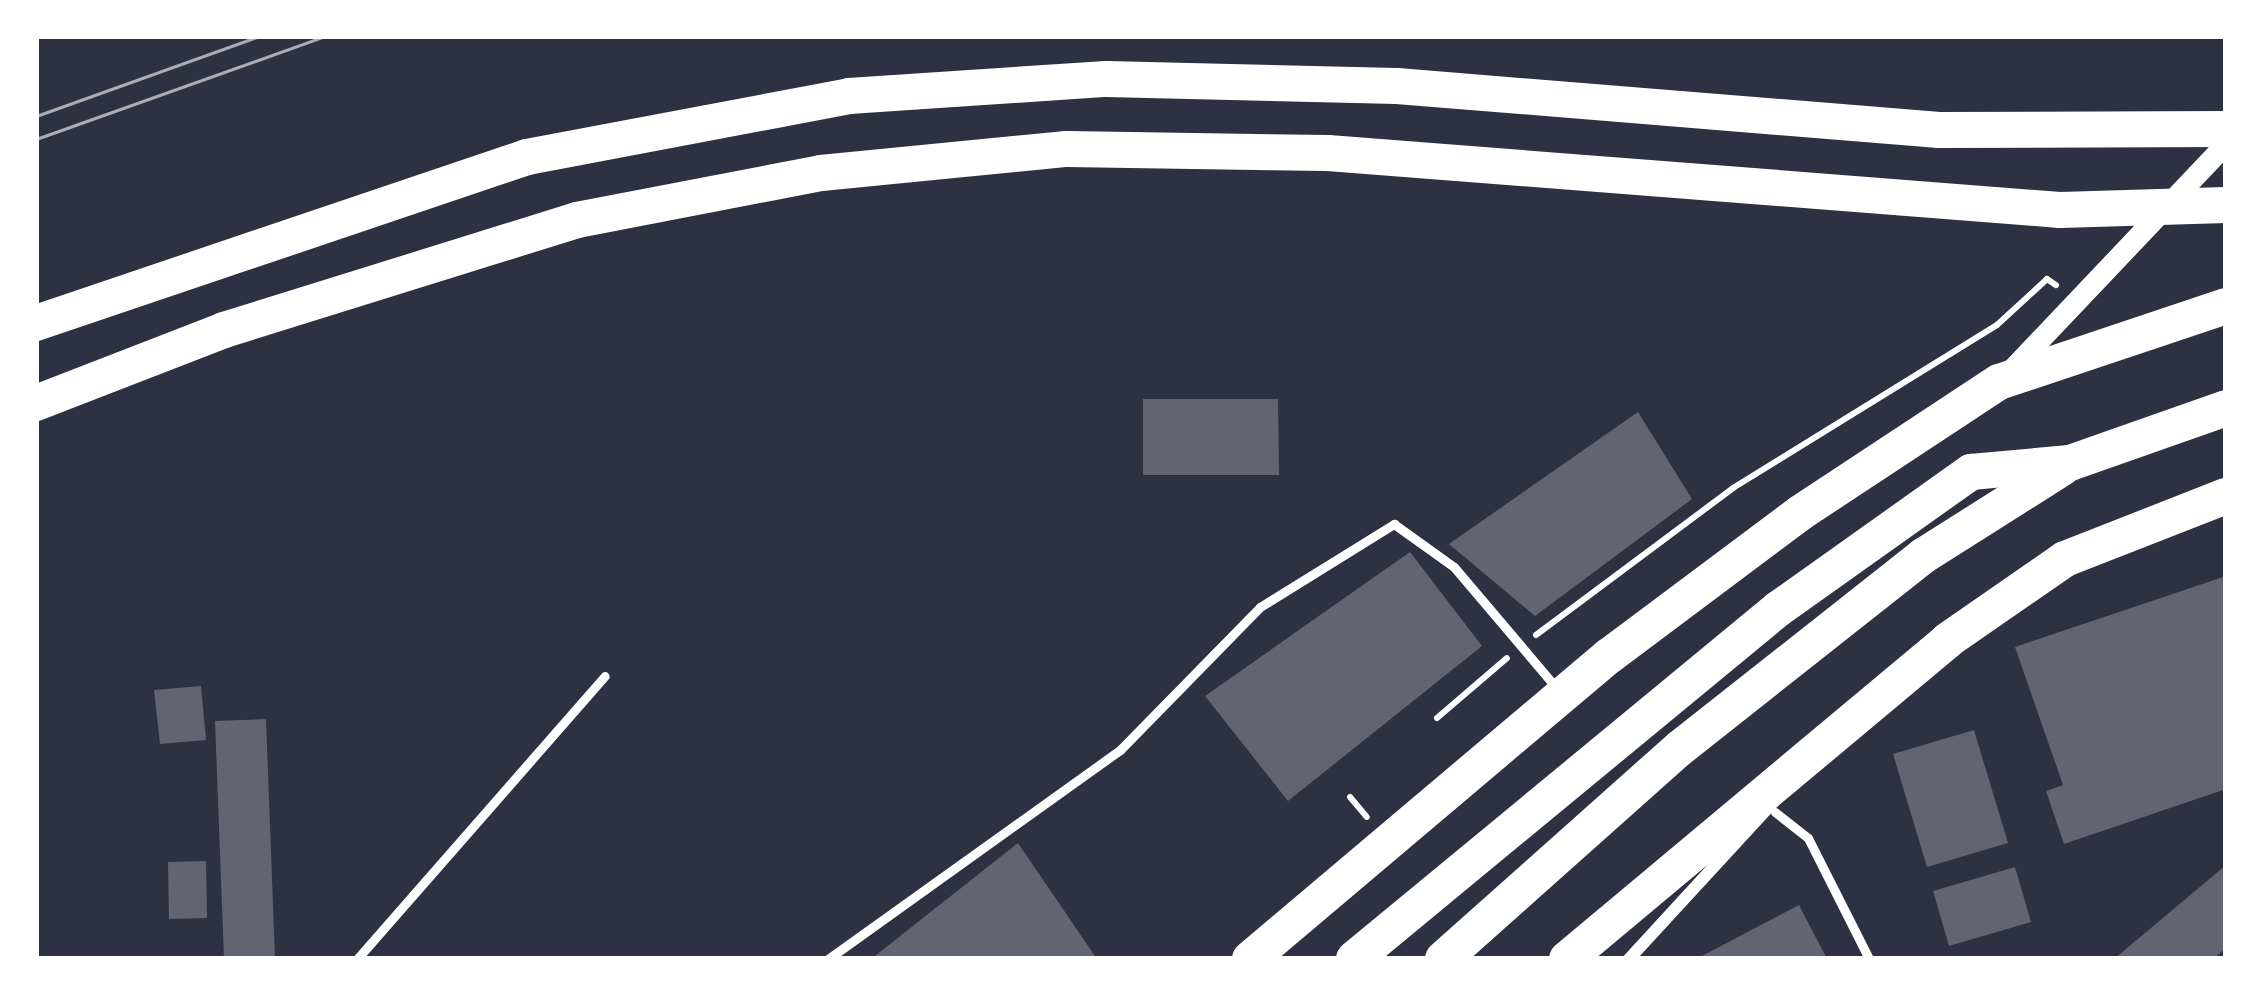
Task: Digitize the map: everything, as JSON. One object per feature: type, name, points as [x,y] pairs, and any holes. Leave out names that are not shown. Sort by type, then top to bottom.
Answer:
[{"type":"highway","points":[[36,323],[527,157],[849,96],[1106,79],[1397,86],[1939,130],[2226,129]]},
{"type":"highway","points":[[36,403],[458,252],[776,182],[1067,149],[1328,153],[2060,210],[2226,206]]},
{"type":"highway","points":[[1250,959],[1563,695],[1800,513],[1999,382],[2226,305]]},
{"type":"highway","points":[[1354,959],[1778,609],[1971,472],[2070,463],[2226,408]]},
{"type":"highway","points":[[1443,959],[1829,630],[2070,463]]},
{"type":"highway","points":[[1567,959],[1790,765],[2065,559],[2226,496]]},
{"type":"street","points":[[1999,382],[2226,142]]},
{"type":"street","points":[[1629,959],[1775,812],[1790,765]]},
{"type":"lane","points":[[827,959],[1120,750],[1260,607],[1394,524],[1454,567],[1563,695]]},
{"type":"lane","points":[[357,959],[605,676]]},
{"type":"lane","points":[[1775,812],[1808,838],[1869,959]]},
{"type":"path","points":[[1437,718],[1522,646],[1733,488],[1996,325],[2047,279],[2079,301]]},
{"type":"building","points":[[1143,399],[1278,399],[1279,475],[1143,475]]},
{"type":"building","points":[[1638,412],[1692,499],[1535,616],[1449,544]]},
{"type":"building","points":[[1410,552],[1482,646],[1288,801],[1205,696]]},
{"type":"building","points":[[2226,576],[2226,789],[2064,844],[2046,791],[2063,785],[2015,647]]},
{"type":"building","points":[[201,686],[206,740],[160,744],[154,690]]},
{"type":"building","points":[[266,719],[275,959],[224,959],[215,721]]},
{"type":"building","points":[[1974,730],[2008,843],[1927,867],[1893,754]]},
{"type":"building","points":[[1018,843],[1097,959],[871,959]]},
{"type":"building","points":[[206,861],[207,918],[169,919],[168,862]]},
{"type":"building","points":[[2226,865],[2226,948],[2213,959],[2114,959]]},
{"type":"building","points":[[2015,867],[2031,922],[1949,946],[1933,891]]},
{"type":"building","points":[[1799,905],[1827,959],[1696,959]]},
{"type":"tram line","points":[[36,116],[260,36]]},
{"type":"tram line","points":[[36,139],[326,36]]}]
